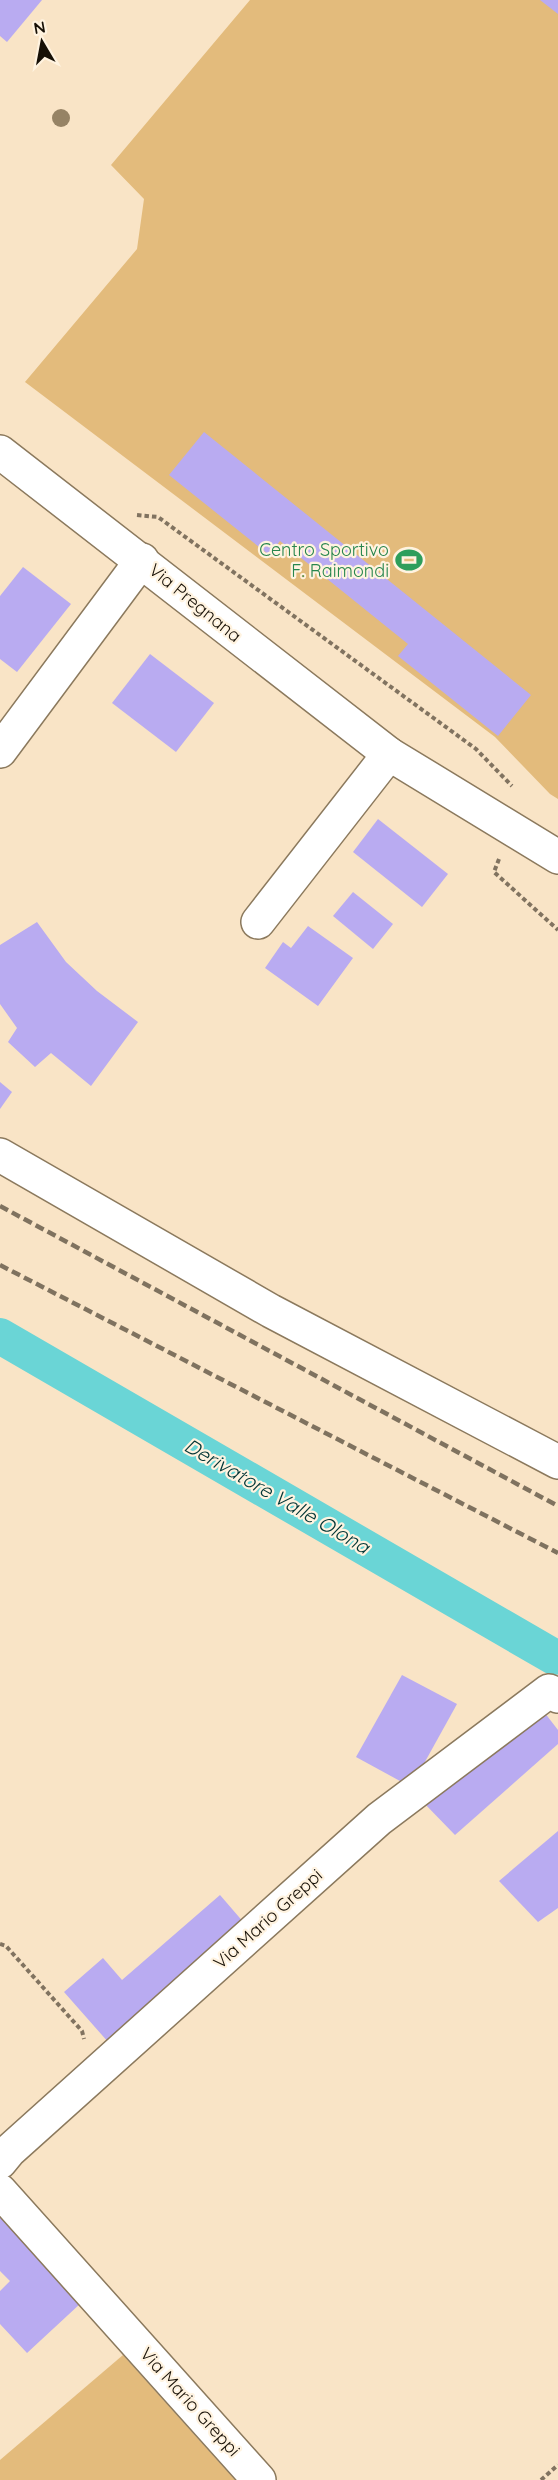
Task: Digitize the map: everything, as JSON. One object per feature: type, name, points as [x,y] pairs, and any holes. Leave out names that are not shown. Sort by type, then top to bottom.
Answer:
[{"type":"street","name":"Via Pregnana","points":[[0,452],[389,754],[558,857]]},
{"type":"street","points":[[0,751],[142,560]]},
{"type":"street","points":[[258,922],[389,754]]},
{"type":"street","points":[[0,1155],[272,1311],[558,1462]]},
{"type":"street","name":"Via Mario Greppi","points":[[0,2162],[9,2151],[94,2074],[379,1819],[555,1690]]},
{"type":"street","name":"Via Mario Greppi","points":[[0,2191],[259,2480]]},
{"type":"path","points":[[130,514],[158,517],[476,749],[520,794]]},
{"type":"path","points":[[510,827],[494,872],[558,930]]},
{"type":"path","points":[[0,1944],[6,1946],[82,2031],[94,2074]]},
{"type":"path","points":[[541,2480],[558,2465]]},
{"type":"shaded area","name":"Centro Sportivo F. Raimondi","points":[[250,0],[558,0],[558,799],[550,794],[495,737],[25,382],[137,249],[144,199],[111,165]]},
{"type":"shaded area","points":[[123,2355],[235,2480],[0,2480],[0,2460]]},
{"type":"building","points":[[0,0],[42,0],[7,42],[0,36]]},
{"type":"building","points":[[540,0],[558,0],[558,14]]},
{"type":"building","points":[[204,432],[531,695],[498,736],[398,656],[408,644],[280,541],[269,555],[169,475]]},
{"type":"building","points":[[23,567],[71,604],[17,672],[0,659],[0,596]]},
{"type":"building","points":[[150,654],[214,703],[176,752],[112,703]]},
{"type":"building","points":[[378,819],[448,874],[422,907],[353,852]]},
{"type":"building","points":[[353,892],[393,924],[373,949],[333,916]]},
{"type":"building","points":[[37,922],[66,962],[97,991],[138,1022],[91,1086],[51,1053],[35,1067],[8,1042],[17,1028],[0,1004],[0,945]]},
{"type":"building","points":[[308,926],[353,958],[318,1006],[265,968],[283,942],[291,948]]},
{"type":"building","points":[[0,1082],[12,1092],[0,1109]]},
{"type":"building","points":[[402,1675],[457,1704],[411,1787],[356,1757]]},
{"type":"building","points":[[541,1708],[558,1730],[558,1744],[455,1835],[422,1801]]},
{"type":"building","points":[[558,1831],[558,1908],[538,1922],[499,1881]]},
{"type":"building","points":[[220,1895],[245,1924],[109,2043],[64,1992],[103,1958],[122,1980]]},
{"type":"building","points":[[0,2217],[81,2303],[27,2353],[0,2324],[0,2291],[10,2281],[0,2271]]},
{"type":"waterway","name":"Derivatore Valle Olona","points":[[0,1336],[554,1657]]},
{"type":"railway","points":[[0,1206],[558,1506]]},
{"type":"railway","points":[[0,1265],[558,1553]]},
{"type":"place","name":"Centro Sportivo F. Raimondi","points":[[409,560]]}]
